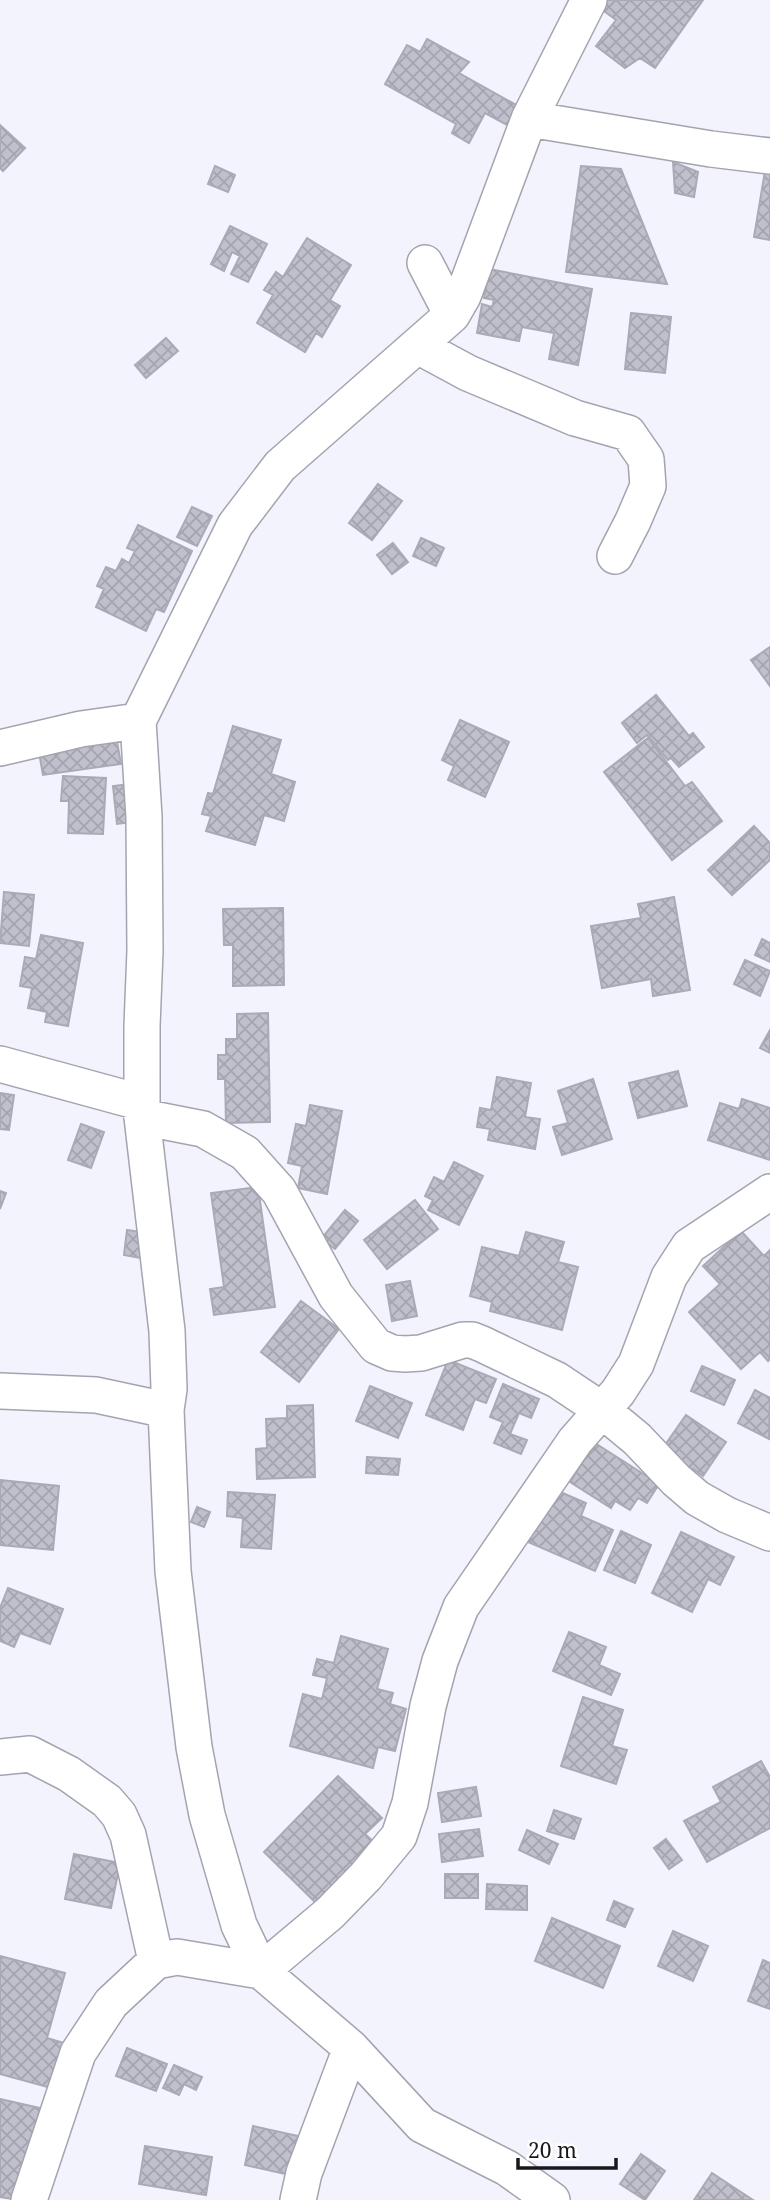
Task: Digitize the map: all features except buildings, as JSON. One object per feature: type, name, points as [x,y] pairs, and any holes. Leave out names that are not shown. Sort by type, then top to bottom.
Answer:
[{"type":"street","points":[[142,1117],[144,831],[138,721],[235,525],[280,466],[452,315],[463,296],[529,119],[589,0]]},
{"type":"street","points":[[529,119],[770,156]]},
{"type":"street","points":[[425,263],[452,315]]},
{"type":"street","points":[[418,346],[468,373],[575,418],[628,433],[646,459],[648,486],[615,556]]},
{"type":"street","points":[[0,748],[81,729],[138,721]]},
{"type":"street","points":[[0,1064],[139,1102],[167,1331],[169,1389],[166,1410],[173,1571],[194,1747],[207,1815],[235,1913],[261,1971],[351,2049],[422,2125],[507,2168],[552,2200]]},
{"type":"street","points":[[142,1117],[203,1129],[245,1153],[279,1191],[336,1296],[376,1346],[392,1353],[421,1353],[463,1340],[472,1340],[557,1380],[602,1410],[637,1439],[697,1498],[727,1515],[770,1533]]},
{"type":"street","points":[[29,2200],[78,2053],[111,2003],[156,1961],[177,1957],[261,1971],[330,1913],[366,1876],[399,1836],[410,1803],[428,1706],[440,1661],[461,1607],[575,1441],[618,1392],[636,1364],[669,1278],[690,1246],[770,1192]]},
{"type":"street","points":[[0,1391],[96,1395],[166,1410]]},
{"type":"street","points":[[0,1737],[15,1756],[78,1781],[107,1801],[119,1815],[128,1835],[156,1961]]},
{"type":"street","points":[[298,2200],[304,2173],[351,2049]]}]
